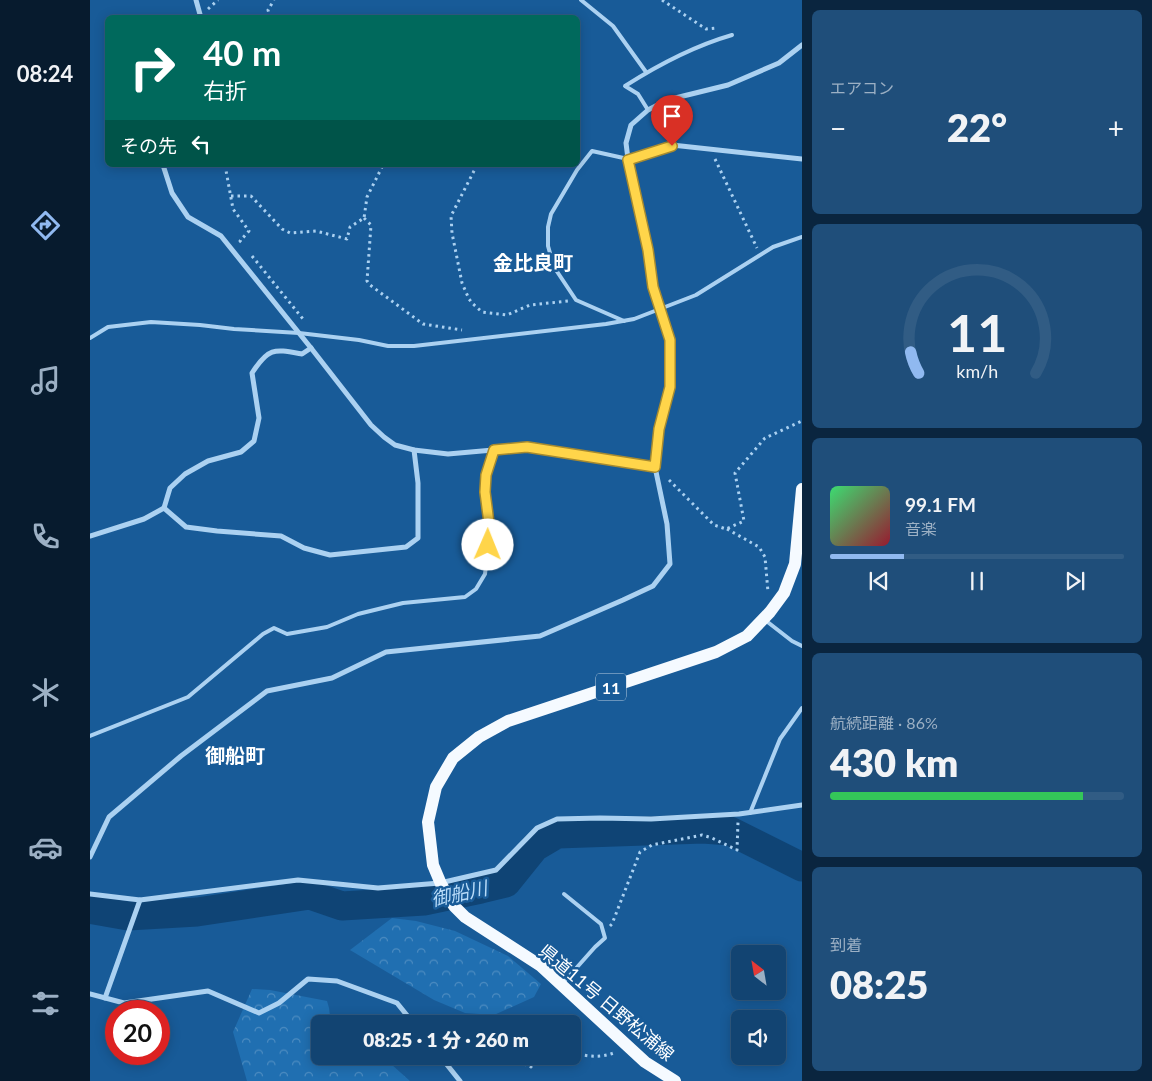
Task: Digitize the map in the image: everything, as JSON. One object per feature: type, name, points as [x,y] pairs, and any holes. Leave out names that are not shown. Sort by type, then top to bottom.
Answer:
[{"type":"main road","name":"県道11号 日野松浦線","points":[[675,1081],[645,1062],[541,966],[465,917],[454,906],[433,865],[428,822],[436,787],[453,758],[479,737],[508,721],[716,652],[747,636],[767,615],[784,592],[795,564],[802,489]]},
{"type":"street","points":[[196,0],[200,15]]},
{"type":"street","points":[[90,856],[110,817],[181,756],[267,691],[332,678],[386,652],[540,636],[653,586],[670,564],[667,524],[655,467],[659,429],[670,387],[670,340],[653,287],[648,250],[626,143],[631,125],[648,110],[667,100],[728,85],[779,63],[802,45]]},
{"type":"street","points":[[628,160],[672,146],[802,159]]},
{"type":"street","points":[[164,167],[172,193],[188,217],[221,236],[312,348],[371,425],[395,445],[414,450],[448,454],[527,447],[655,467]]},
{"type":"street","points":[[90,536],[144,519],[164,508],[170,488],[185,474],[208,460],[241,452],[254,441],[259,418],[252,373],[263,357],[269,353],[279,350],[302,354],[312,348]]},
{"type":"street","points":[[164,508],[186,527],[216,532],[281,536],[304,548],[330,555],[406,547],[418,538],[418,483],[414,450]]},
{"type":"street","points":[[90,894],[140,900],[298,880],[378,888],[441,883],[496,870],[537,828],[557,819],[651,819],[739,814],[802,805]]},
{"type":"street","points":[[105,998],[140,900]]},
{"type":"street","points":[[90,994],[124,1004],[208,991],[259,1013],[279,1003],[308,979],[337,981],[397,1003],[407,1015]]},
{"type":"street","points":[[447,1065],[460,1081]]},
{"type":"lane","points":[[582,0],[613,26],[646,72]]},
{"type":"lane","points":[[648,110],[638,94],[625,86],[646,72],[717,39],[732,35]]},
{"type":"lane","points":[[580,166],[592,152],[628,160]]},
{"type":"lane","points":[[580,167],[551,214],[548,227],[548,246],[554,267],[576,300],[624,321]]},
{"type":"lane","points":[[90,338],[108,327],[151,322],[200,324],[234,329],[300,333],[359,340],[388,346],[414,346],[606,324],[634,319],[696,295],[773,247],[802,237]]},
{"type":"lane","points":[[90,736],[188,697],[263,634],[274,628],[287,634],[295,633],[327,627],[358,614],[403,602],[465,597],[476,589],[485,574],[490,531],[485,492],[486,475],[494,450]]},
{"type":"lane","points":[[767,615],[792,641],[802,646]]},
{"type":"lane","points":[[750,813],[780,739],[802,708]]},
{"type":"lane","points":[[562,985],[594,947],[606,938],[601,924],[564,894]]},
{"type":"path","points":[[269,15],[268,10],[274,0]]},
{"type":"path","points":[[662,0],[706,29],[731,29],[732,35]]},
{"type":"path","points":[[710,150],[760,255]]},
{"type":"path","points":[[225,167],[233,210],[249,231],[240,240],[246,248]]},
{"type":"path","points":[[231,196],[251,196],[282,229],[290,233],[316,231],[347,239],[350,228],[364,218],[367,197],[382,167]]},
{"type":"path","points":[[475,167],[451,216],[452,233],[462,284],[473,304],[482,312],[507,315],[530,305],[576,300]]},
{"type":"path","points":[[364,218],[372,225],[367,280],[370,285],[423,324],[469,330]]},
{"type":"path","points":[[252,256],[300,315],[312,335]]},
{"type":"path","points":[[726,529],[744,521],[735,473],[765,438],[802,422]]},
{"type":"path","points":[[655,467],[714,525],[726,529],[759,547],[765,557],[767,615]]},
{"type":"path","points":[[603,930],[612,924],[640,852],[652,845],[702,835],[737,850],[739,814]]},
{"type":"path","points":[[581,1055],[593,1057],[606,1056],[628,1046]]},
{"type":"green space","points":[[392,918],[416,921],[455,931],[508,956],[541,984],[534,997],[494,1015],[465,1013],[434,1000],[350,950]]},
{"type":"green space","points":[[252,989],[270,990],[327,1001],[330,1015],[311,1015],[311,1065],[392,1065],[410,1081],[247,1081],[233,1032]]},
{"type":"waterway","name":"御船川","points":[[94,910],[128,916],[197,912],[310,895],[342,906],[424,901],[506,883],[535,847],[557,834],[703,829],[730,831],[802,867]]},
{"type":"district","name":"金比良町","points":[[533,262]]},
{"type":"district","name":"御船町","points":[[235,755]]},
{"type":"route","points":[[488,545],[490,531],[485,492],[486,475],[494,450],[527,447],[655,467],[659,429],[670,387],[670,340],[653,287],[648,250],[628,160],[672,146]]}]
